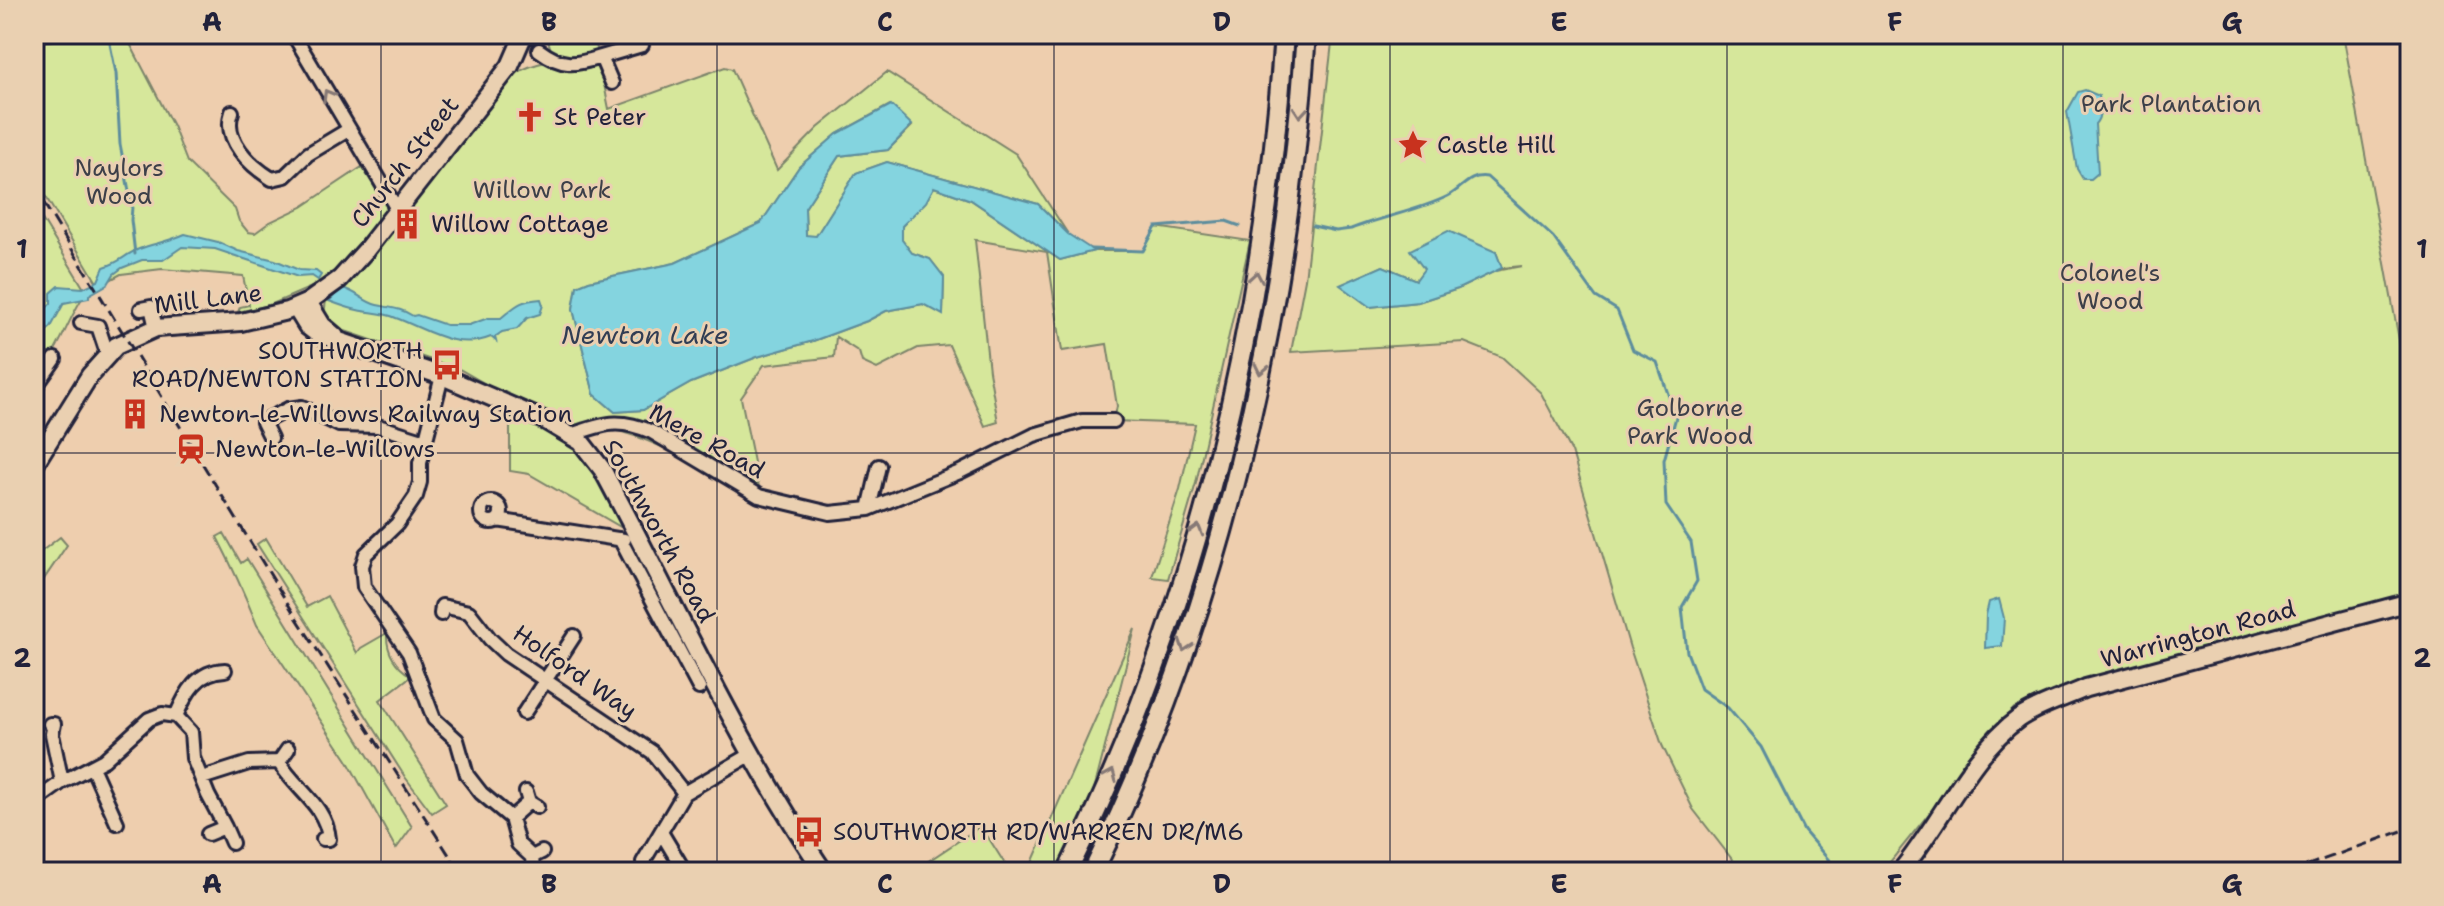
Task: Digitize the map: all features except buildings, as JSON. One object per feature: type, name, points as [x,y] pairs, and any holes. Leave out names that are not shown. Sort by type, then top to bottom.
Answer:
[{"type":"highway","points":[[1067,872],[1148,682],[1192,550],[1218,458],[1246,333],[1265,219],[1284,34]]},
{"type":"highway","points":[[1093,872],[1148,744],[1186,643],[1239,467],[1268,337],[1288,219],[1306,34]]},
{"type":"main road","name":"Church Street","points":[[302,305],[340,279],[361,257],[531,35]]},
{"type":"main road","name":"Mill Lane","points":[[34,464],[90,375],[107,353],[132,337],[156,328],[241,322],[302,305]]},
{"type":"main road","name":"Southworth Road","points":[[302,305],[312,330],[322,336],[442,376],[533,414],[571,435],[588,450],[602,469],[642,543],[752,754],[790,821],[824,872]]},
{"type":"main road","name":"Warrington Road","points":[[1900,872],[1986,750],[2006,729],[2037,709],[2086,688],[2410,602]]},
{"type":"street","points":[[293,34],[397,209]]},
{"type":"street","points":[[531,35],[542,56],[575,65],[642,45]]},
{"type":"street","points":[[601,57],[612,83]]},
{"type":"street","points":[[229,129],[232,112]]},
{"type":"street","points":[[218,118],[229,129],[244,157],[272,179],[285,176],[308,154],[348,130]]},
{"type":"street","points":[[150,307],[156,328]]},
{"type":"street","points":[[81,323],[103,326],[107,353]]},
{"type":"street","points":[[34,389],[47,363]]},
{"type":"street","points":[[442,376],[416,496],[395,535],[357,558],[364,587],[409,653],[429,721],[457,740],[463,766],[473,784],[511,818],[518,844],[536,860]]},
{"type":"street","points":[[271,438],[260,417],[302,407],[339,425],[378,426],[426,441]]},
{"type":"street","name":"Mere Road","points":[[571,435],[610,422],[634,424],[759,496],[830,513],[869,509],[960,472],[1034,435],[1082,421],[1114,421]]},
{"type":"street","points":[[869,509],[882,464]]},
{"type":"street","points":[[497,520],[642,543]]},
{"type":"street","points":[[620,539],[694,687]]},
{"type":"street","name":"Holford Way","points":[[441,614],[442,606],[469,612],[506,654],[652,752],[684,793]]},
{"type":"street","points":[[524,713],[574,636]]},
{"type":"street","points":[[176,716],[192,685],[203,676],[225,671]]},
{"type":"street","points":[[34,802],[115,751],[149,719],[162,714],[176,716],[191,732],[193,758],[232,843]]},
{"type":"street","points":[[54,725],[52,734],[62,782]]},
{"type":"street","points":[[457,740],[470,731]]},
{"type":"street","points":[[279,762],[288,749]]},
{"type":"street","points":[[643,862],[684,793],[752,754]]},
{"type":"street","points":[[202,778],[249,763],[279,762]]},
{"type":"street","points":[[279,762],[321,813],[328,825],[328,839]]},
{"type":"street","points":[[92,767],[116,823]]},
{"type":"street","points":[[511,818],[531,800]]},
{"type":"street","points":[[208,834],[225,827]]},
{"type":"street","points":[[661,832],[685,872]]},
{"type":"green space","name":"Willow Park","points":[[97,34],[125,34],[173,126],[187,162],[235,209],[239,221],[248,232],[255,233],[302,207],[362,167],[395,220],[450,140],[482,103],[523,70],[554,60],[547,37],[594,34],[609,109],[725,67],[732,69],[777,170],[818,128],[887,72],[1016,154],[1068,234],[1038,204],[887,162],[856,173],[816,236],[806,236],[805,208],[839,156],[888,150],[912,126],[890,105],[837,134],[799,167],[761,223],[675,263],[577,286],[573,309],[594,394],[615,412],[643,410],[691,383],[757,357],[813,341],[886,311],[923,304],[943,314],[944,277],[930,259],[912,253],[902,240],[902,226],[925,202],[934,187],[971,200],[1060,260],[1094,251],[1143,251],[1156,227],[1250,241],[1196,483],[1168,579],[1152,577],[1180,489],[1195,424],[1114,421],[1117,406],[1107,344],[1062,351],[1047,252],[975,240],[989,371],[998,422],[985,426],[949,345],[918,348],[877,369],[862,362],[859,352],[836,337],[834,357],[764,365],[741,398],[759,487],[638,437],[603,426],[572,443],[585,452],[631,533],[529,474],[510,471],[510,398],[461,370],[339,329],[324,315],[326,300],[314,286],[270,305],[238,312],[240,307],[249,305],[243,276],[162,269],[121,274],[99,286],[34,177],[34,43]]},
{"type":"green space","points":[[1333,34],[2343,34],[2410,400],[2410,594],[2014,708],[1882,872],[1742,872],[1693,809],[1662,745],[1572,452],[1541,393],[1502,357],[1464,342],[1291,352],[1305,279]],"holes":[[[1496,252],[1502,268],[1522,266],[1495,271],[1458,289],[1418,302],[1370,307],[1341,285],[1383,266],[1416,280],[1424,270]]]},
{"type":"green space","points":[[34,206],[86,292],[50,359],[39,358],[34,363]]},
{"type":"green space","points":[[224,533],[241,563],[247,559],[412,827],[396,849],[347,760],[257,625],[217,537]]},
{"type":"green space","points":[[60,537],[67,545],[40,585],[34,578],[34,557]]},
{"type":"green space","points":[[266,538],[307,607],[327,596],[357,653],[387,633],[393,658],[411,676],[380,700],[446,804],[432,813],[405,777],[257,544]]},
{"type":"green space","points":[[1135,629],[1094,790],[1055,872],[1028,872]]},
{"type":"green space","points":[[981,826],[1010,872],[925,872],[921,866]]},
{"type":"water","points":[[2085,90],[2099,96],[2100,103],[2100,114],[2095,124],[2098,173],[2091,179],[2083,179],[2077,169],[2067,112],[2078,92]]},
{"type":"water","name":"Newton Lake","points":[[891,105],[912,125],[888,150],[839,156],[805,208],[806,235],[816,236],[856,173],[887,162],[1038,204],[1068,234],[1094,251],[1060,260],[971,200],[934,187],[926,202],[902,226],[902,240],[912,253],[930,259],[944,277],[943,315],[923,304],[886,311],[813,341],[757,357],[691,383],[643,410],[615,412],[594,394],[573,309],[577,286],[675,263],[761,223],[799,167],[837,134]]},
{"type":"water","points":[[1448,231],[1496,252],[1502,268],[1458,289],[1418,302],[1370,307],[1340,285],[1383,266],[1416,280],[1424,269],[1410,250]]},
{"type":"water","points":[[185,234],[321,275],[318,280],[312,276],[298,277],[215,249],[182,247],[163,260],[142,260],[122,268],[108,284],[89,295],[89,298],[64,303],[51,327],[34,342],[34,321],[51,303],[51,293],[59,286],[83,288],[98,281],[104,267],[139,249]]},
{"type":"water","points":[[342,288],[372,304],[446,325],[469,325],[488,318],[501,318],[523,302],[541,299],[543,305],[540,314],[527,318],[517,329],[502,332],[495,337],[496,341],[491,337],[466,342],[442,337],[391,316],[329,301]]},
{"type":"water","points":[[1999,599],[2004,618],[2002,646],[1985,648],[1989,602]]},
{"type":"waterway","points":[[110,44],[116,73],[120,144],[132,207],[135,254]]},
{"type":"waterway","points":[[1313,226],[1336,231],[1351,229],[1437,201],[1471,180],[1487,177],[1553,237],[1596,297],[1617,310],[1633,350],[1657,362],[1676,417],[1664,460],[1666,505],[1691,542],[1697,581],[1682,607],[1687,652],[1701,689],[1728,708],[1761,747],[1804,831],[1839,872]]},
{"type":"waterway","points":[[1091,249],[1143,251],[1156,227],[1226,221],[1240,226]]},
{"type":"railway","points":[[34,187],[296,617],[460,872]]},
{"type":"railway","points":[[2289,872],[2410,828]]},
{"type":"place","name":"St Peter","points":[[530,117]]},
{"type":"place","name":"Castle Hill","points":[[1413,145]]},
{"type":"place","name":"Willow Cottage","points":[[407,224]]},
{"type":"place","name":"SOUTHWORTH ROAD/NEWTON STATION","points":[[447,365]]},
{"type":"place","name":"Newton-le-Willows Railway Station","points":[[135,414]]},
{"type":"place","name":"Newton-le-Willows","points":[[191,449]]},
{"type":"place","name":"SOUTHWORTH RD/WARREN DR/M6","points":[[809,832]]},
{"type":"park label","name":"Park Plantation","points":[[2171,104]]},
{"type":"park label","name":"Naylors Wood","points":[[119,182]]},
{"type":"park label","name":"Colonel's Wood","points":[[2110,287]]},
{"type":"park label","name":"Golborne Park Wood","points":[[1690,422]]}]
